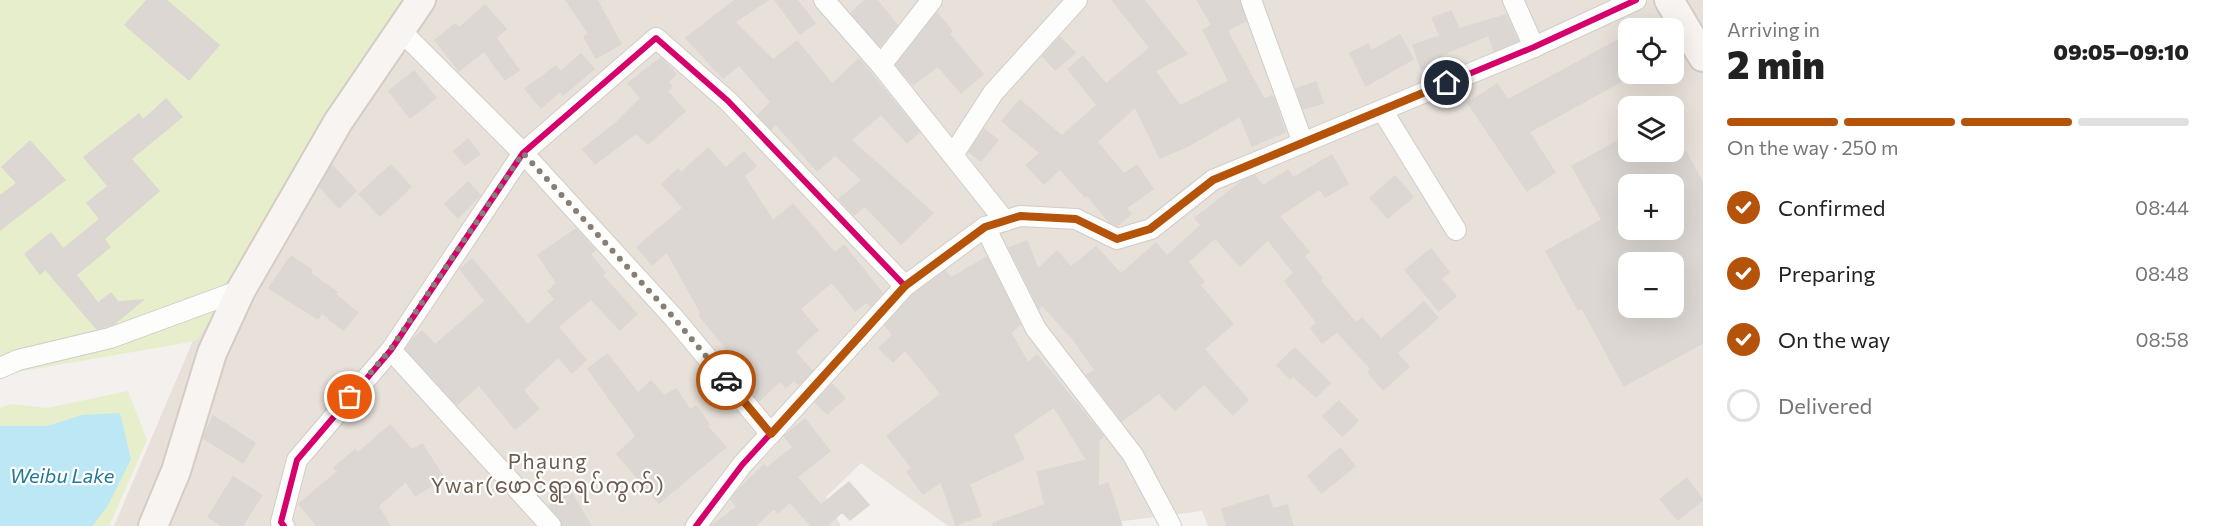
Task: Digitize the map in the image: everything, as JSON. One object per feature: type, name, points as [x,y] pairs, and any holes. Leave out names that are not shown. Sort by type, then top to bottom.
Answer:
[{"type":"main road","points":[[153,526],[176,471],[212,353],[241,290],[338,122],[421,0]]},
{"type":"main road","points":[[1669,0],[1703,57]]},
{"type":"street","points":[[824,0],[881,65],[1005,221]]},
{"type":"street","points":[[881,65],[932,0]]},
{"type":"street","points":[[953,155],[993,93],[1077,0]]},
{"type":"street","points":[[1251,0],[1303,143]]},
{"type":"street","points":[[1513,0],[1534,47]]},
{"type":"street","points":[[696,526],[742,465],[905,286],[985,227],[1020,216],[1076,219],[1117,239],[1150,229],[1213,180],[1534,47],[1636,0]]},
{"type":"street","points":[[400,30],[523,153],[674,318],[771,434]]},
{"type":"street","points":[[284,526],[281,522],[297,460],[390,350],[523,153],[656,38],[728,101],[905,286]]},
{"type":"street","points":[[1382,110],[1456,230]]},
{"type":"street","points":[[985,227],[1036,329],[1133,455],[1171,526]]},
{"type":"street","points":[[0,368],[18,360],[110,338],[241,290]]},
{"type":"street","points":[[390,350],[551,526]]},
{"type":"shaded area","points":[[352,0],[1703,0],[1703,526],[1208,526],[1202,511],[1085,526],[948,526],[861,463],[826,497],[841,526],[114,526],[209,303]]},
{"type":"green space","points":[[0,0],[435,0],[196,341],[0,375]]},
{"type":"green space","name":"Weibu Lake","points":[[128,391],[147,440],[109,526],[0,526],[0,408],[11,404],[47,408]]},
{"type":"water","name":"Weibu Lake","points":[[120,413],[131,459],[107,507],[92,526],[0,526],[0,426],[47,426],[82,415]]},
{"type":"building","points":[[147,0],[166,0],[219,45],[189,80],[125,25]]},
{"type":"building","points":[[566,0],[597,0],[621,44],[596,58],[584,37],[589,34]]},
{"type":"building","points":[[735,0],[768,0],[735,22],[773,60],[797,41],[832,84],[859,59],[919,132],[907,143],[881,114],[851,140],[933,213],[901,244],[865,206],[854,215],[839,199],[862,180],[835,155],[817,171],[776,124],[771,129],[758,115],[771,102],[739,65],[723,78],[686,38]]},
{"type":"building","points":[[775,0],[797,0],[815,23],[800,34]]},
{"type":"building","points":[[865,0],[877,0],[897,25],[880,46],[851,13]]},
{"type":"building","points":[[1112,0],[1144,0],[1187,54],[1155,71],[1180,106],[1229,81],[1203,30],[1212,25],[1197,0],[1239,0],[1246,21],[1227,30],[1264,99],[1273,96],[1285,132],[1252,146],[1240,116],[1188,146],[1160,158],[1135,107],[1097,142],[1124,174],[1137,165],[1153,189],[1126,208],[1131,214],[1117,226],[1109,222],[1087,195],[1085,197],[1060,169],[1044,184],[1026,165],[1040,153],[1002,121],[1020,100],[1062,136],[1097,105],[1068,69],[1083,56],[1106,84],[1150,48]]},
{"type":"building","points":[[485,5],[506,29],[496,38],[519,70],[505,80],[484,51],[459,71],[435,40],[455,24],[459,28]]},
{"type":"building","points":[[1451,11],[1459,29],[1506,15],[1518,41],[1494,51],[1489,35],[1441,55],[1443,62],[1421,69],[1413,45],[1440,36],[1432,18]]},
{"type":"building","points":[[937,13],[952,31],[949,34],[983,74],[961,93],[938,66],[913,85],[896,65]]},
{"type":"building","points":[[1400,35],[1413,59],[1366,86],[1350,53],[1368,44],[1371,51]]},
{"type":"building","points":[[1060,37],[1075,53],[1055,70],[1043,56]]},
{"type":"building","points":[[1618,40],[1618,83],[1529,132],[1555,172],[1527,191],[1468,103],[1497,84],[1508,100]]},
{"type":"building","points":[[581,54],[594,69],[563,95],[560,91],[541,108],[525,89],[556,66],[560,72]]},
{"type":"building","points":[[661,58],[676,74],[668,82],[672,87],[667,91],[685,111],[648,144],[636,133],[595,164],[583,149],[617,122],[641,98],[628,83]]},
{"type":"building","points":[[414,71],[436,98],[410,118],[389,91]]},
{"type":"building","points":[[1316,82],[1323,103],[1303,109],[1296,89]]},
{"type":"building","points":[[166,99],[182,117],[131,159],[159,191],[104,239],[110,247],[76,275],[98,303],[111,293],[118,302],[143,300],[114,324],[97,329],[45,269],[40,274],[25,254],[51,233],[63,249],[100,219],[87,203],[108,186],[84,157],[139,114],[143,120]]},
{"type":"building","points":[[984,129],[998,140],[981,161],[969,152]]},
{"type":"building","points":[[468,139],[480,154],[465,165],[454,151]]},
{"type":"building","points":[[30,141],[65,180],[0,230],[0,196],[17,183],[2,167]]},
{"type":"building","points":[[1618,141],[1618,162],[1684,162],[1684,152],[1686,152],[1703,183],[1703,343],[1624,386],[1582,308],[1578,310],[1546,251],[1602,220],[1572,166]]},
{"type":"building","points":[[708,148],[726,168],[744,152],[756,166],[744,176],[773,221],[793,204],[835,253],[844,245],[882,293],[870,306],[867,302],[855,311],[832,282],[800,309],[818,330],[795,352],[812,371],[799,385],[794,380],[786,387],[780,381],[759,401],[723,357],[729,352],[699,315],[701,313],[667,252],[652,265],[637,247],[683,208],[662,184],[678,169],[681,173]]},
{"type":"building","points":[[1332,155],[1348,184],[1325,197],[1320,189],[1279,216],[1309,252],[1304,256],[1322,278],[1320,280],[1356,323],[1362,318],[1381,339],[1424,302],[1438,318],[1397,353],[1409,367],[1383,390],[1368,372],[1371,369],[1337,332],[1322,343],[1311,328],[1317,323],[1285,281],[1294,273],[1268,240],[1240,266],[1215,238],[1188,262],[1204,282],[1200,285],[1233,324],[1204,349],[1248,400],[1233,415],[1204,384],[1175,410],[1159,393],[1122,421],[1087,375],[1095,370],[1073,339],[1042,305],[1039,308],[1009,248],[1027,241],[1038,269],[1057,251],[1071,267],[1096,247],[1121,274],[1156,243],[1167,256],[1201,225],[1195,218],[1244,180],[1255,176],[1263,186],[1288,170],[1293,178]]},
{"type":"building","points":[[332,165],[356,191],[339,208],[320,187]]},
{"type":"building","points":[[391,165],[411,187],[380,216],[359,194]]},
{"type":"building","points":[[1395,176],[1413,197],[1388,218],[1370,198]]},
{"type":"building","points":[[468,182],[480,195],[458,218],[445,204]]},
{"type":"building","points":[[576,229],[595,250],[590,254],[605,273],[602,275],[637,314],[620,330],[591,299],[558,327],[586,360],[572,373],[558,357],[523,390],[539,409],[515,429],[479,385],[457,405],[406,349],[422,331],[435,345],[485,301],[460,269],[472,259],[528,325],[555,299],[548,291],[557,283],[538,255]]},
{"type":"building","points":[[1431,249],[1449,272],[1441,279],[1456,296],[1439,311],[1405,270]]},
{"type":"building","points":[[291,256],[312,270],[310,273],[337,292],[335,294],[358,313],[343,330],[322,313],[318,319],[269,288]]},
{"type":"building","points":[[987,257],[1020,324],[1011,333],[1028,363],[1037,355],[1103,436],[1099,440],[1098,487],[1108,483],[1122,526],[994,526],[993,523],[1045,505],[1037,472],[1087,460],[1054,407],[1013,435],[1024,459],[969,484],[981,516],[956,525],[941,482],[923,494],[907,472],[912,468],[887,436],[941,394],[905,350],[893,362],[879,348],[893,335],[885,325],[913,295],[945,271],[951,278]]},
{"type":"building","points":[[1295,348],[1330,383],[1316,397],[1293,376],[1290,379],[1277,365]]},
{"type":"building","points":[[607,354],[638,393],[651,381],[664,396],[676,389],[690,410],[696,406],[709,424],[706,425],[726,447],[659,503],[617,454],[636,436],[588,369]]},
{"type":"building","points":[[832,384],[845,398],[827,414],[815,402]]},
{"type":"building","points":[[1339,401],[1358,421],[1342,436],[1323,416]]},
{"type":"building","points":[[213,416],[255,443],[243,463],[203,438]]},
{"type":"building","points":[[805,419],[830,451],[797,477],[821,505],[849,482],[869,505],[850,520],[842,512],[827,526],[811,526],[790,502],[778,513],[774,508],[755,526],[711,526],[737,507],[731,500],[739,489],[764,465],[767,468],[793,447],[784,436]]},
{"type":"building","points":[[390,425],[412,450],[422,444],[444,478],[415,496],[406,481],[378,506],[390,526],[317,526],[299,504],[338,471],[334,468],[355,450],[358,453]]},
{"type":"building","points":[[1340,448],[1355,466],[1322,493],[1308,476]]},
{"type":"building","points":[[233,477],[262,495],[242,526],[222,526],[208,517]]},
{"type":"building","points":[[1687,478],[1703,500],[1678,520],[1660,499]]},
{"type":"building","points":[[571,492],[591,526],[563,526],[560,518],[549,506]]},
{"type":"building","points":[[1268,495],[1273,509],[1287,505],[1293,526],[1227,526],[1222,509]]},
{"type":"cycle path","points":[[696,526],[742,465],[905,286],[985,227],[1020,216],[1076,219],[1117,239],[1151,229],[1213,180],[1534,47],[1636,0]]},
{"type":"cycle path","points":[[284,526],[281,522],[297,460],[391,350],[523,153],[656,38],[728,101],[905,286]]},
{"type":"way so far","points":[[350,397],[390,350],[523,153],[674,318],[726,380]]},
{"type":"district","name":"Phaung Ywar(ဖောင်ရွာရပ်ကွက်)","points":[[548,472]]},
{"type":"route","points":[[726,380],[771,434],[905,286],[985,227],[1020,216],[1076,219],[1117,239],[1150,229],[1213,180],[1447,83]]}]
